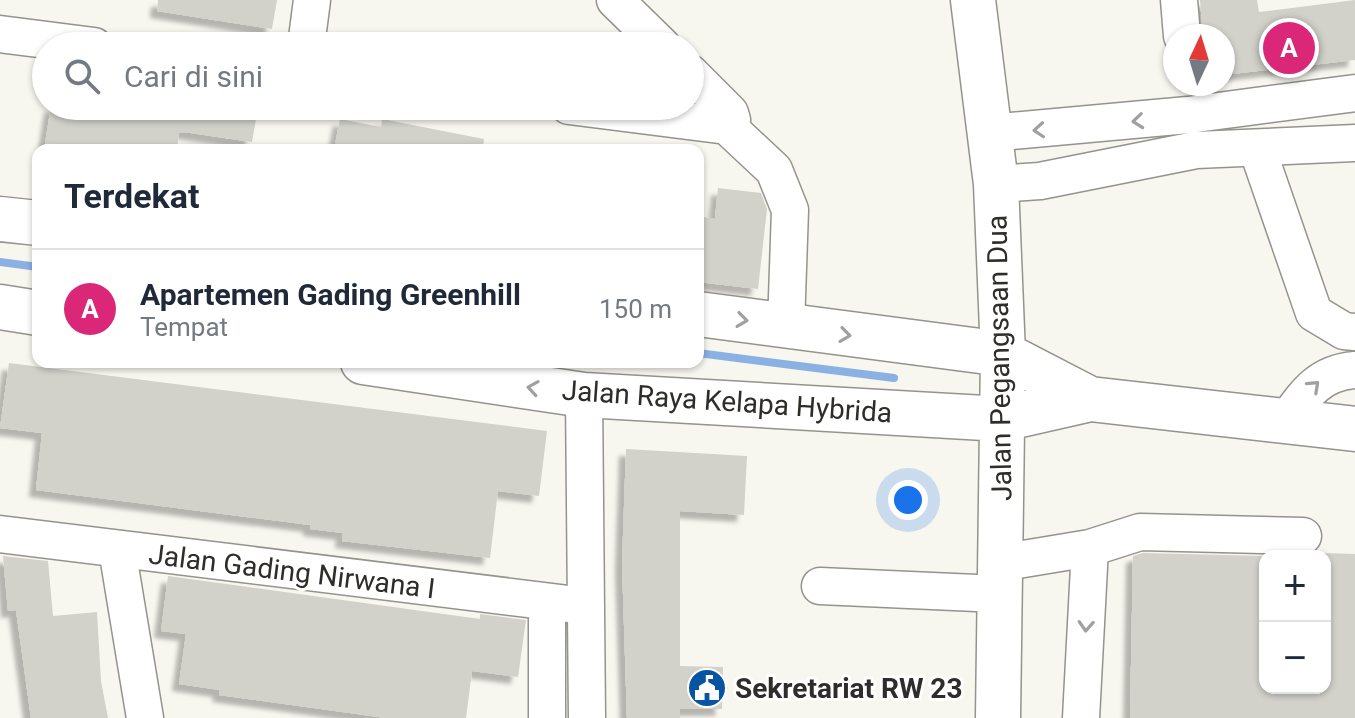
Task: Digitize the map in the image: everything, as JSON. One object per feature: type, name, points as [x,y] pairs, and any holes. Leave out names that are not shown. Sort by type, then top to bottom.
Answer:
[{"type":"main road","name":"Jalan Pegangsaan Dua","points":[[973,0],[996,184],[1003,354],[998,718]]},
{"type":"main road","points":[[0,219],[32,222]]},
{"type":"main road","points":[[0,307],[32,312]]},
{"type":"main road","points":[[925,345],[968,330],[1001,308]]},
{"type":"main road","name":"Jalan Raya Kelapa Hybrida","points":[[704,315],[1003,354],[1090,399]]},
{"type":"main road","points":[[925,345],[958,366],[961,385],[957,402],[946,414]]},
{"type":"main road","name":"Jalan Raya Kelapa Hybrida","points":[[403,368],[584,395],[1002,419],[1090,399],[1355,429]]},
{"type":"street","points":[[308,32],[312,0]]},
{"type":"street","points":[[615,0],[648,32]]},
{"type":"street","points":[[1179,0],[1181,24]]},
{"type":"street","points":[[0,34],[32,38]]},
{"type":"street","points":[[704,87],[730,113],[732,120],[727,126]]},
{"type":"street","points":[[989,133],[1187,100],[1355,93]]},
{"type":"street","points":[[680,120],[727,126],[774,170],[790,210],[786,326]]},
{"type":"street","points":[[996,184],[1040,181],[1196,150],[1355,143]]},
{"type":"street","points":[[1257,148],[1314,313],[1344,331],[1355,332]]},
{"type":"street","points":[[1286,421],[1310,388],[1324,377],[1355,370]]},
{"type":"street","points":[[584,395],[587,718]]},
{"type":"street","points":[[820,586],[999,578],[1140,532],[1303,536]]},
{"type":"street","name":"Jalan Gading Nirwana I","points":[[0,534],[585,606]]},
{"type":"street","points":[[1081,718],[1090,548]]},
{"type":"street","points":[[117,549],[145,718]]},
{"type":"street","points":[[547,602],[547,718]]},
{"type":"building","points":[[158,0],[277,0],[272,29],[157,11]]},
{"type":"building","points":[[1200,0],[1257,0],[1259,12],[1355,0],[1355,60],[1235,74],[1235,24],[1202,24]]},
{"type":"building","points":[[49,120],[256,120],[252,142],[184,132],[179,133],[178,144],[45,144]]},
{"type":"building","points":[[340,120],[381,127],[382,120],[387,120],[484,139],[484,144],[335,144]]},
{"type":"building","points":[[718,188],[761,193],[767,209],[758,289],[704,283],[704,217],[715,219]]},
{"type":"building","points":[[9,363],[547,431],[539,496],[498,491],[490,558],[342,541],[343,533],[310,529],[310,525],[36,490],[42,433],[0,428]]},
{"type":"building","points":[[626,449],[747,456],[744,515],[680,511],[680,666],[723,667],[722,709],[680,709],[680,718],[627,718],[622,564]]},
{"type":"building","points":[[1143,553],[1259,556],[1259,694],[1331,694],[1331,553],[1355,554],[1355,718],[1130,718],[1133,556]]},
{"type":"building","points":[[3,556],[48,561],[53,616],[97,612],[101,681],[108,718],[31,718],[16,610],[8,611]]},
{"type":"building","points":[[168,576],[480,619],[480,614],[526,620],[518,677],[472,671],[466,718],[386,718],[219,695],[220,690],[179,684],[186,634],[161,631]]},
{"type":"waterway","points":[[0,262],[32,266]]},
{"type":"waterway","points":[[704,354],[894,378]]},
{"type":"place","name":"Apartemen Gading Greenhill","points":[[1289,48]]},
{"type":"place","name":"Sekretariat RW 23","points":[[707,688]]}]
